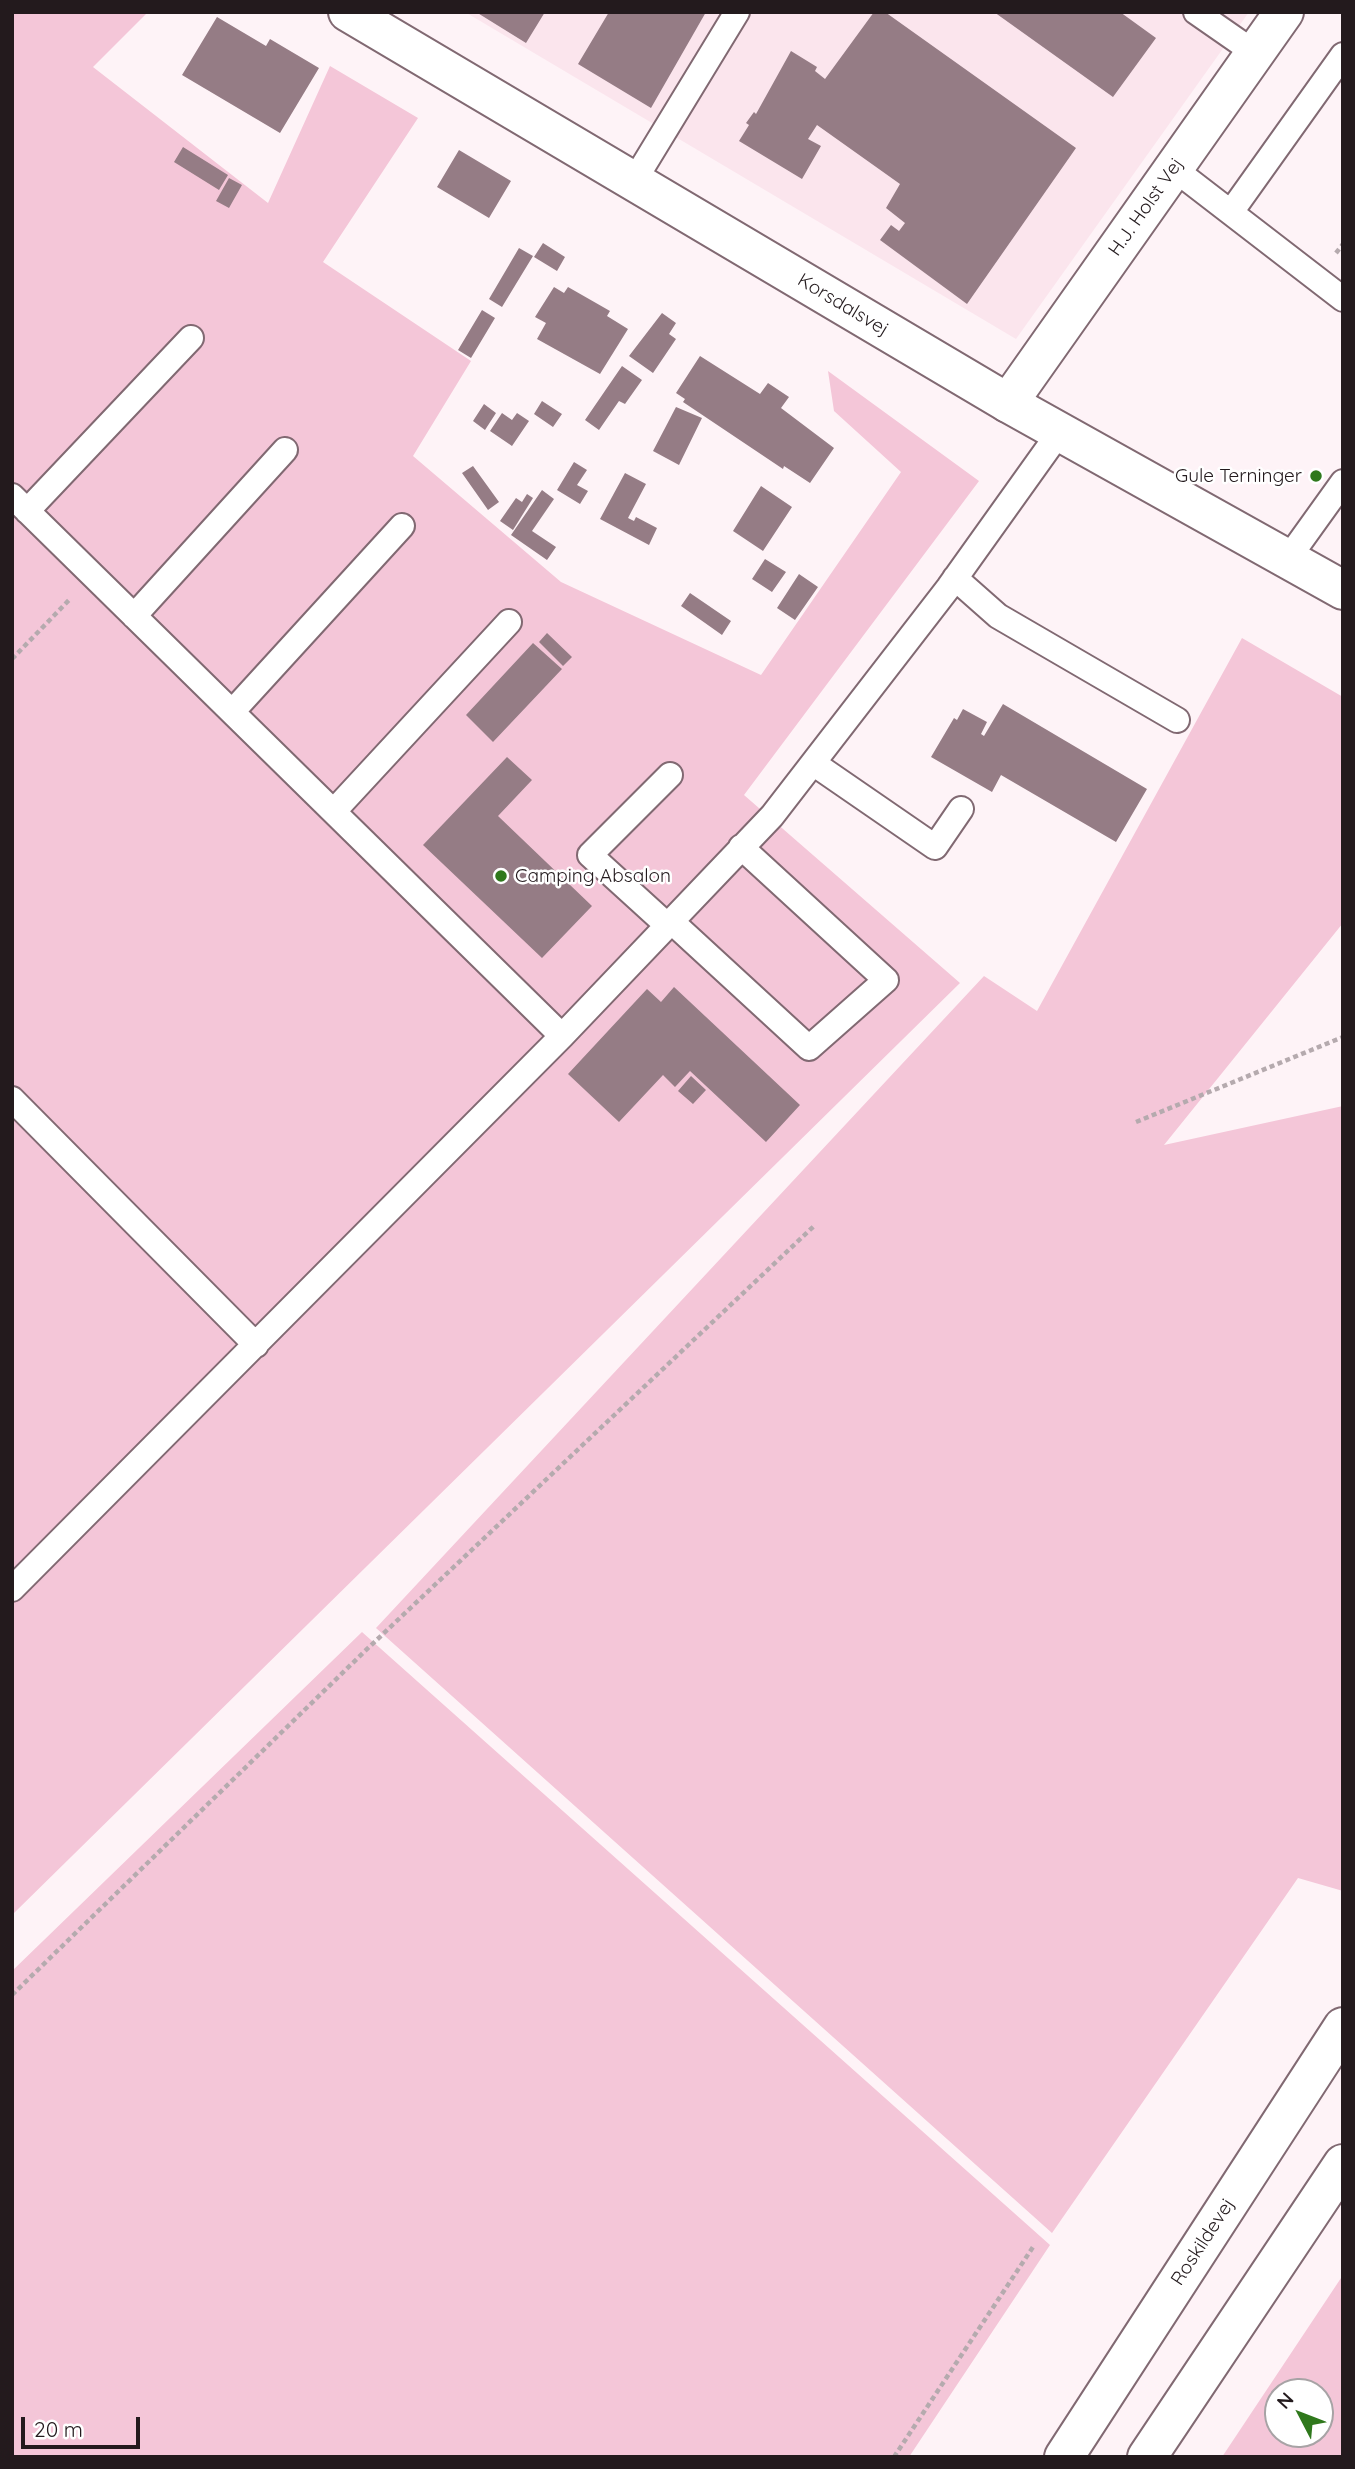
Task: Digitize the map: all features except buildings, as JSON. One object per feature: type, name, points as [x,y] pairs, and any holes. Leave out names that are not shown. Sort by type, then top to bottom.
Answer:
[{"type":"street","name":"Korsdalsvej","points":[[348,12],[1059,433],[1343,590]]},
{"type":"street","name":"H.J. Holst Vej","points":[[1008,403],[1284,12]]},
{"type":"street","name":"Roskildevej","points":[[1064,2457],[1343,2027]]},
{"type":"street","points":[[1147,2457],[1343,2164]]},
{"type":"lane","points":[[634,181],[737,12]]},
{"type":"lane","points":[[1196,12],[1255,53]]},
{"type":"lane","points":[[1231,212],[1343,55]]},
{"type":"lane","points":[[1173,167],[1343,299]]},
{"type":"lane","points":[[191,338],[20,503],[562,1036]]},
{"type":"lane","points":[[12,1589],[562,1036],[772,817],[955,578],[1059,433]]},
{"type":"lane","points":[[134,615],[285,450]]},
{"type":"lane","points":[[1287,560],[1343,482]]},
{"type":"lane","points":[[232,712],[402,526]]},
{"type":"lane","points":[[955,578],[998,615],[1177,720]]},
{"type":"lane","points":[[334,811],[509,622]]},
{"type":"lane","points":[[813,763],[935,847],[961,809]]},
{"type":"lane","points":[[670,775],[590,855],[809,1048],[886,980],[741,847]]},
{"type":"lane","points":[[12,1099],[256,1345]]},
{"type":"path","points":[[12,659],[93,576]]},
{"type":"path","points":[[1136,1122],[1343,1037]]},
{"type":"path","points":[[12,1995],[365,1651],[814,1226]]},
{"type":"path","points":[[894,2457],[1033,2247]]},
{"type":"shaded area","points":[[12,12],[148,12],[93,67],[268,203],[330,66],[418,118],[323,262],[471,361],[413,456],[561,582],[761,675],[901,472],[834,411],[828,371],[979,481],[744,795],[960,983],[12,1915]]},
{"type":"shaded area","points":[[465,12],[1249,12],[1016,339]]},
{"type":"shaded area","points":[[1242,638],[1343,697],[1343,923],[1164,1145],[1343,1106],[1343,1891],[1298,1878],[1052,2233],[376,1628],[984,976],[1037,1011]]},
{"type":"shaded area","points":[[362,1632],[1050,2245],[909,2457],[12,2457],[12,1971]]},
{"type":"shaded area","points":[[1343,2275],[1343,2457],[1222,2457],[1264,2394],[1264,2448],[1334,2448],[1334,2378],[1275,2378]]},
{"type":"place","name":"Gule Terninger","points":[[1316,476]]},
{"type":"place","name":"Camping Absalon","points":[[501,876]]}]
